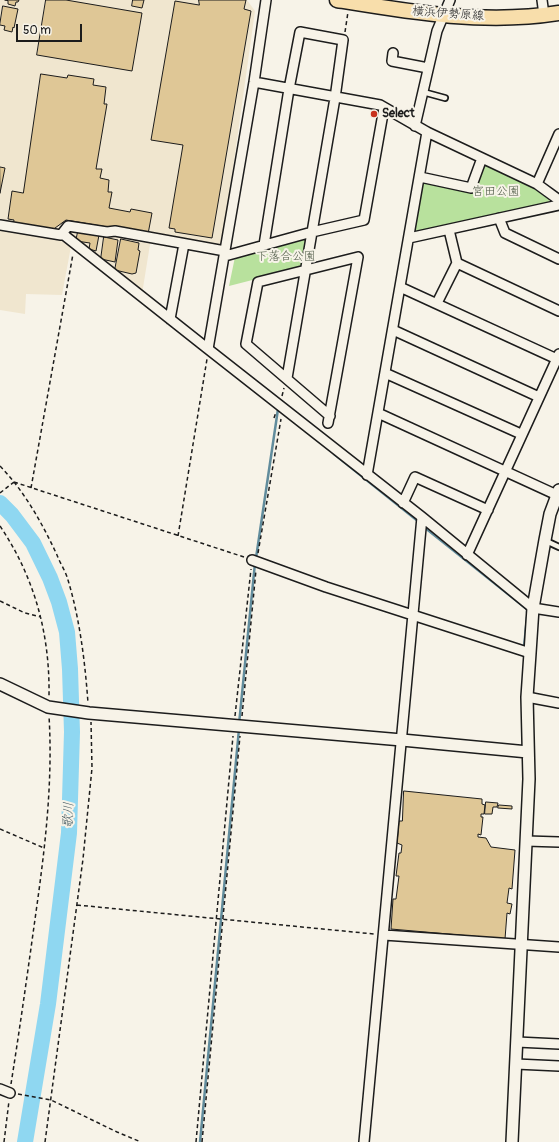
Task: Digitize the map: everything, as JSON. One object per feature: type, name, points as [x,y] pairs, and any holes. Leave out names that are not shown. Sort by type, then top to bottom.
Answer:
[{"type":"main road","name":"横浜伊勢原線","points":[[344,1],[376,3],[428,14],[444,15],[488,17],[559,13]]},
{"type":"street","points":[[208,349],[254,82],[266,0]]},
{"type":"street","points":[[415,126],[437,31],[450,0]]},
{"type":"street","points":[[542,0],[544,15]]},
{"type":"street","points":[[264,245],[289,89],[300,32],[343,40],[335,98],[287,378]]},
{"type":"street","points":[[392,61],[428,68]]},
{"type":"street","points":[[254,82],[380,105],[415,126],[537,184],[559,200]]},
{"type":"street","points":[[61,235],[68,226],[107,232],[115,231],[225,253],[264,245],[364,220],[384,108]]},
{"type":"street","points":[[367,475],[427,132]]},
{"type":"street","points":[[537,184],[559,134]]},
{"type":"street","points":[[420,177],[471,188],[482,158]]},
{"type":"street","points":[[408,238],[559,205]]},
{"type":"street","points":[[499,218],[505,233],[559,259]]},
{"type":"street","points":[[0,225],[64,235],[422,517],[533,608],[559,612]]},
{"type":"street","points":[[437,303],[457,263],[449,230]]},
{"type":"street","points":[[170,319],[184,244]]},
{"type":"street","points":[[358,257],[329,419],[287,378],[246,344],[258,282],[306,269],[358,257]]},
{"type":"street","points":[[457,263],[559,311]]},
{"type":"street","points":[[400,287],[558,357],[521,434],[467,555]]},
{"type":"street","points":[[393,330],[539,397]]},
{"type":"street","points":[[385,373],[521,434]]},
{"type":"street","points":[[378,413],[505,472],[558,494],[550,514],[533,608],[527,697],[528,752],[526,841],[512,1142]]},
{"type":"street","points":[[404,503],[415,478],[488,510]]},
{"type":"street","points":[[364,1142],[422,517]]},
{"type":"street","points":[[255,561],[326,587],[530,654]]},
{"type":"street","points":[[0,684],[51,707],[86,712],[528,752]]},
{"type":"street","points":[[527,697],[559,703]]},
{"type":"street","points":[[526,841],[559,842]]},
{"type":"street","points":[[384,935],[559,947]]},
{"type":"street","points":[[517,1042],[559,1044]]},
{"type":"street","points":[[516,1064],[559,1066]]},
{"type":"street","points":[[0,1089],[10,1093]]},
{"type":"lane","points":[[423,92],[445,98]]},
{"type":"lane","points":[[545,540],[559,547]]},
{"type":"path","points":[[343,40],[344,1]]},
{"type":"path","points":[[31,488],[75,244]]},
{"type":"path","points":[[178,536],[208,349]]},
{"type":"path","points":[[196,1142],[255,561],[287,378]]},
{"type":"path","points":[[0,466],[14,482],[36,514],[68,579],[85,666],[86,712],[91,722],[92,768],[77,905],[45,1142]]},
{"type":"path","points":[[14,482],[255,561]]},
{"type":"path","points":[[0,493],[14,482]]},
{"type":"path","points":[[0,526],[28,576],[41,617],[46,639],[51,707],[50,762],[45,848],[4,1142]]},
{"type":"path","points":[[202,1142],[223,919],[238,726],[255,561]]},
{"type":"path","points":[[0,600],[25,613],[41,617]]},
{"type":"path","points":[[0,829],[45,848]]},
{"type":"path","points":[[77,905],[384,935]]},
{"type":"path","points":[[10,1093],[51,1100],[141,1142]]},
{"type":"shaded area","points":[[0,0],[247,0],[255,11],[222,247],[152,232],[142,294],[72,241],[62,295],[26,294],[25,314],[0,310]]},
{"type":"green space","name":"宮田公園","points":[[483,161],[534,185],[550,197],[549,202],[417,234],[413,230],[421,181],[472,190]]},
{"type":"green space","name":"下落合公園","points":[[307,236],[303,267],[229,286],[235,257]]},
{"type":"building","points":[[5,0],[19,0],[16,2],[15,6],[8,4],[8,1]]},
{"type":"building","points":[[46,0],[66,0],[142,13],[132,71],[37,55]]},
{"type":"building","points":[[133,0],[144,0],[142,8],[132,6]]},
{"type":"building","points":[[199,0],[246,0],[244,9],[251,11],[212,238],[175,232],[175,229],[169,228],[183,145],[151,140],[175,1],[199,5]]},
{"type":"building","points":[[3,6],[18,9],[12,32],[4,30],[5,26],[0,25]]},
{"type":"building","points":[[41,74],[67,78],[68,75],[94,79],[93,85],[106,87],[104,104],[107,104],[96,169],[102,169],[100,178],[109,180],[108,192],[112,192],[109,208],[130,212],[131,209],[152,213],[148,234],[66,220],[51,231],[13,225],[14,220],[8,219],[12,191],[23,193]]},
{"type":"building","points":[[0,167],[5,168],[0,193]]},
{"type":"building","points":[[78,232],[99,235],[96,251],[89,249],[90,243],[76,241]]},
{"type":"building","points":[[104,237],[118,240],[115,262],[101,259]]},
{"type":"building","points":[[121,239],[139,243],[138,250],[140,251],[136,273],[132,274],[115,270]]},
{"type":"building","points":[[404,791],[482,799],[482,804],[485,805],[484,814],[481,814],[481,817],[483,817],[481,835],[478,834],[478,837],[486,838],[491,847],[515,850],[512,889],[509,888],[507,903],[512,904],[510,914],[507,913],[505,939],[391,929],[393,899],[396,899],[399,876],[396,876],[399,853],[401,853],[402,845],[397,843],[399,821],[402,821]]},
{"type":"building","points":[[486,802],[498,803],[497,807],[493,807],[492,814],[485,814]]},
{"type":"building","points":[[499,805],[512,806],[512,809],[498,808]]},
{"type":"waterway","points":[[256,558],[278,409]]},
{"type":"waterway","points":[[334,454],[419,522]]},
{"type":"waterway","name":"歌川","points":[[0,503],[12,515],[33,543],[50,578],[59,602],[67,632],[70,669],[72,732],[69,833],[48,1004],[25,1142]]},
{"type":"waterway","points":[[424,527],[528,610],[527,612]]},
{"type":"waterway","points":[[239,724],[255,563]]},
{"type":"waterway","points":[[524,647],[527,617]]},
{"type":"waterway","points":[[200,1142],[239,729]]},
{"type":"place","name":"Select","points":[[374,114]]}]
